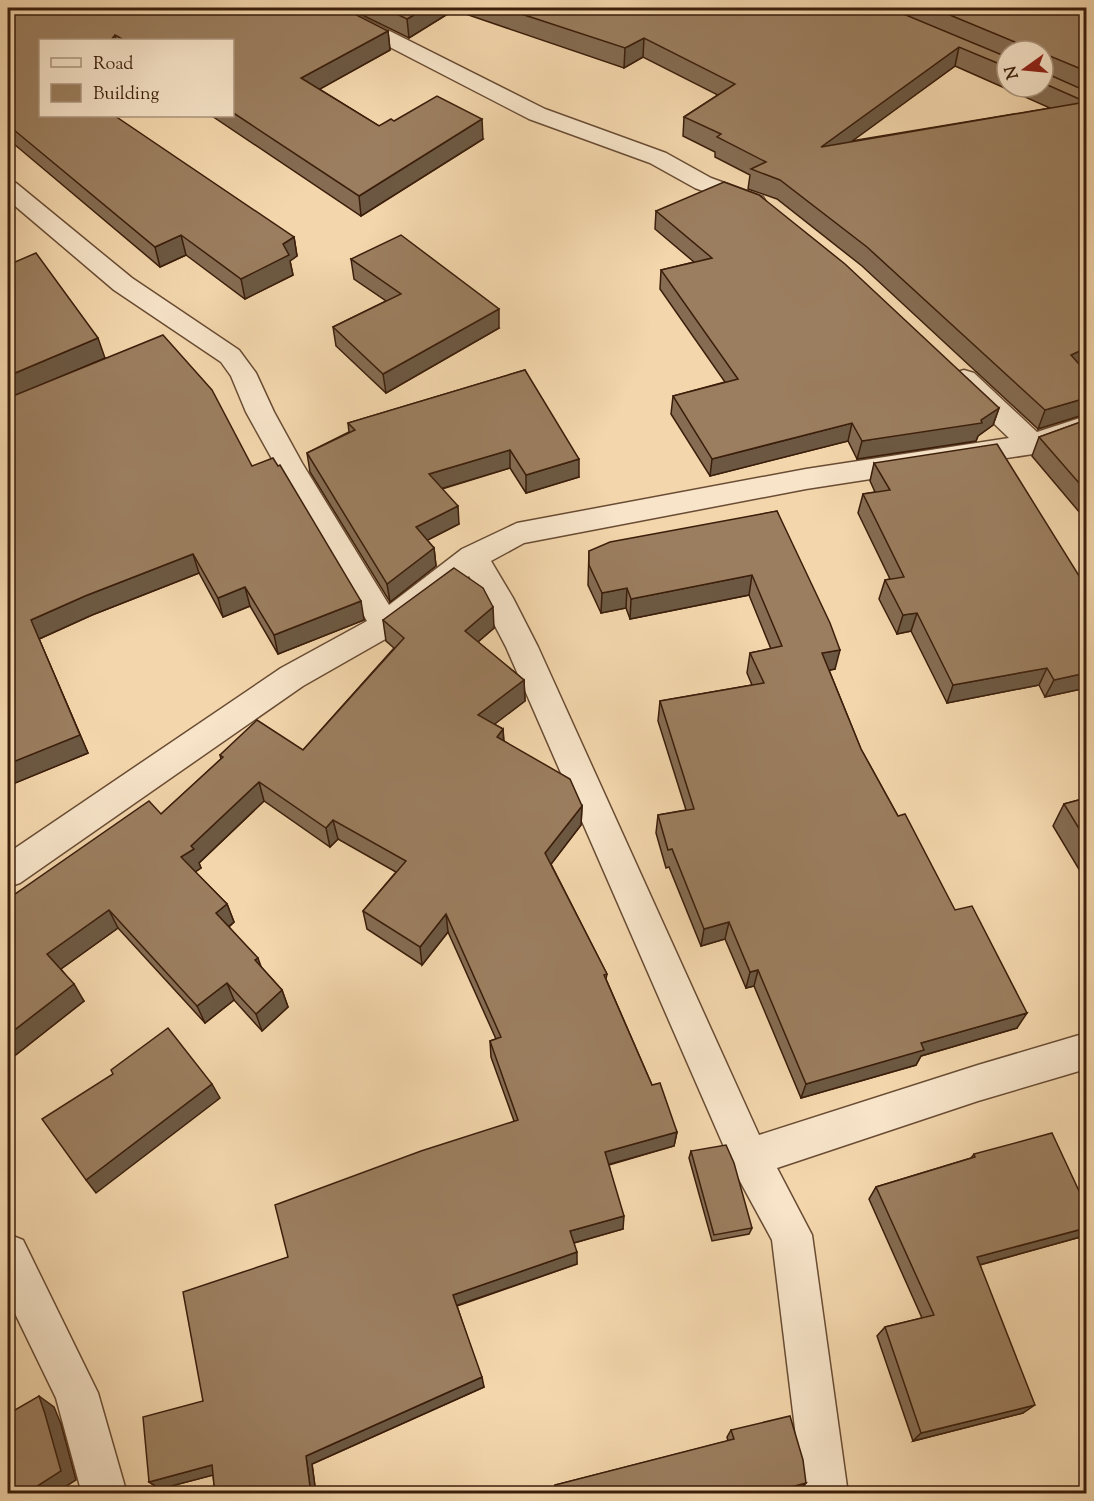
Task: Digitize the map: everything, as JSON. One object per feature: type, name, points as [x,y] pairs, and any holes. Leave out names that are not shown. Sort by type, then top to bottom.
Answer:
[{"type":"street","points":[[329,8],[537,114],[658,158],[703,183],[767,206],[776,213]]},
{"type":"street","points":[[8,188],[184,337],[230,356],[243,373],[260,412],[290,466],[385,625]]},
{"type":"street","points":[[947,363],[1033,444]]},
{"type":"street","points":[[8,872],[292,677],[385,625],[473,557],[517,534],[806,479],[1033,444],[1086,425]]},
{"type":"street","points":[[473,557],[502,606],[522,647],[748,1158],[792,1235],[826,1494]]},
{"type":"street","points":[[748,1158],[978,1083],[1086,1051]]},
{"type":"street","points":[[8,1255],[76,1393],[105,1494]]},
{"type":"building","points":[[8,8],[343,8],[388,31],[301,78],[379,126],[391,119],[394,121],[437,96],[482,119],[359,196],[234,113],[234,39],[122,39],[115,35],[112,39],[39,39],[39,117],[116,117],[294,237],[283,244],[289,255],[241,279],[181,235],[155,247],[8,125]]},
{"type":"building","points":[[384,8],[426,8],[407,19]]},
{"type":"building","points":[[503,8],[889,8],[995,52],[995,62],[959,47],[821,147],[1086,102],[1086,348],[1071,355],[1086,372],[1086,398],[1045,410],[867,247],[780,180],[751,169],[766,162],[717,137],[721,134],[684,117],[735,84],[644,38],[625,48]]},
{"type":"building","points":[[933,8],[1086,8],[1086,71],[1055,58],[1055,39],[1008,39]]},
{"type":"building","points":[[1055,77],[1086,91],[1086,102],[1055,88]]},
{"type":"building","points":[[724,182],[759,195],[845,264],[999,408],[981,420],[982,423],[862,441],[852,423],[712,459],[673,396],[738,379],[661,270],[712,258],[656,211]]},
{"type":"building","points":[[401,235],[499,309],[383,374],[333,327],[401,294],[351,259]]},
{"type":"building","points":[[36,253],[98,338],[8,376],[8,265]]},
{"type":"building","points":[[163,335],[212,390],[252,466],[273,458],[278,466],[280,465],[361,601],[274,635],[245,587],[218,598],[193,554],[85,596],[31,620],[80,735],[8,764],[8,501],[13,499],[8,490],[8,398]]},
{"type":"building","points":[[525,370],[579,459],[526,475],[510,450],[429,474],[458,506],[416,527],[434,548],[387,584],[307,453],[355,430],[348,423]]},
{"type":"building","points":[[1086,420],[1086,491],[1039,437]]},
{"type":"building","points":[[997,444],[1086,587],[1086,673],[1054,680],[1047,668],[953,685],[917,613],[903,615],[885,580],[904,577],[863,494],[890,490],[874,463]]},
{"type":"building","points":[[777,511],[830,623],[840,650],[822,653],[861,749],[898,816],[905,814],[955,910],[972,906],[1027,1013],[921,1043],[924,1050],[806,1084],[758,970],[750,972],[729,922],[704,929],[672,849],[668,850],[658,815],[694,809],[660,701],[764,683],[750,653],[782,646],[752,575],[631,599],[627,588],[602,593],[589,565],[589,551],[610,542]]},
{"type":"building","points":[[454,568],[483,588],[493,607],[465,631],[524,680],[478,715],[503,729],[497,737],[570,779],[582,806],[545,853],[607,974],[604,975],[652,1085],[660,1083],[677,1132],[605,1152],[624,1216],[570,1231],[577,1252],[453,1295],[482,1377],[306,1456],[311,1494],[215,1494],[212,1465],[149,1482],[143,1417],[203,1401],[183,1292],[288,1257],[275,1205],[421,1151],[518,1120],[490,1041],[501,1037],[446,914],[420,947],[363,911],[406,861],[333,820],[326,828],[259,782],[191,846],[194,849],[181,857],[227,904],[216,913],[258,958],[255,960],[282,990],[256,1014],[227,983],[197,1006],[109,910],[47,954],[74,984],[8,1035],[8,899],[149,801],[161,814],[223,757],[220,755],[257,720],[303,750],[404,638],[383,620]]},
{"type":"building","points":[[1086,798],[1086,840],[1064,804]]},
{"type":"building","points":[[168,1028],[212,1084],[86,1180],[42,1119],[113,1074],[111,1070]]},
{"type":"building","points":[[1052,1133],[1086,1206],[1086,1228],[977,1257],[1035,1405],[921,1433],[885,1327],[934,1315],[876,1187],[975,1157],[974,1154]]},
{"type":"building","points":[[726,1145],[734,1163],[752,1228],[714,1235],[691,1151]]},
{"type":"building","points":[[39,1396],[61,1471],[25,1494],[8,1494],[8,1414]]},
{"type":"building","points":[[790,1416],[803,1460],[806,1483],[765,1494],[556,1494],[555,1485],[734,1439],[731,1430]]}]
